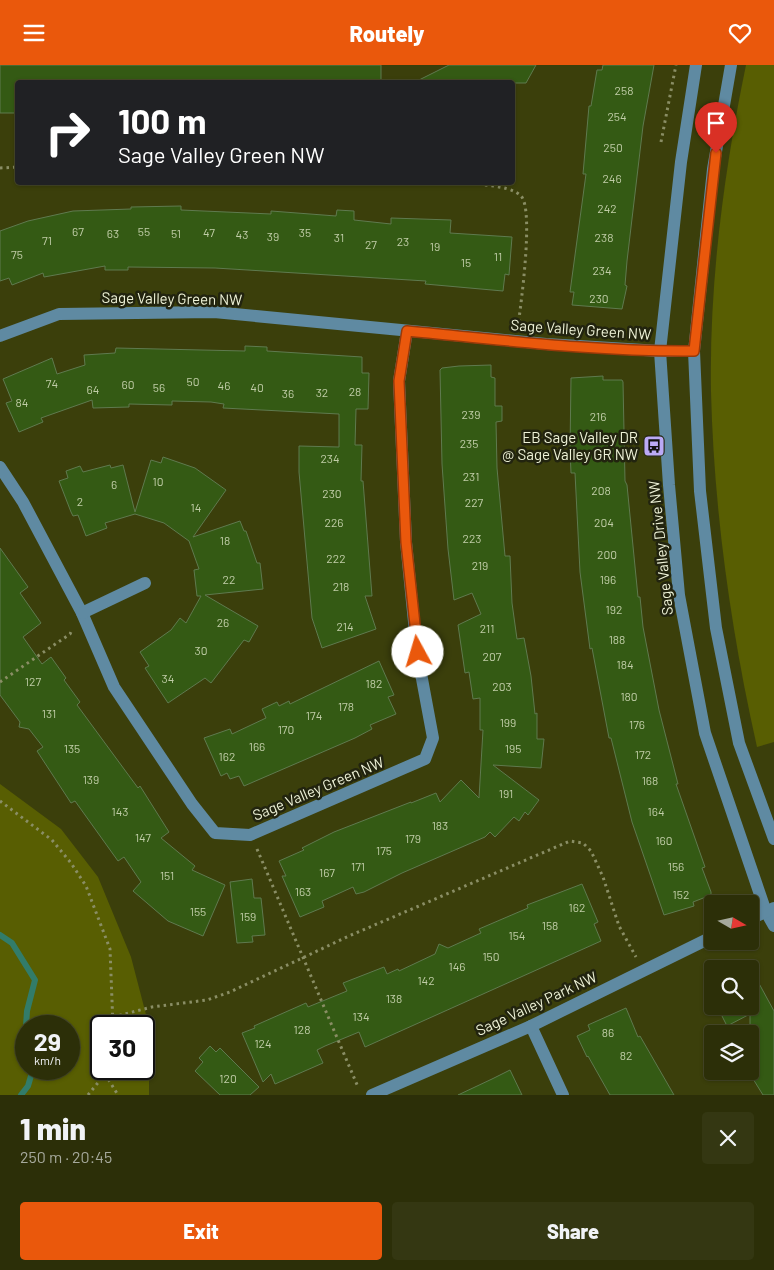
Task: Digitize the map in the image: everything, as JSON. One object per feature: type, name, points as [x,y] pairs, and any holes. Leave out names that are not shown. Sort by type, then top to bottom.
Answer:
[{"type":"street","name":"Sage Valley Drive NW","points":[[696,65],[681,162],[660,351],[679,595],[705,733],[770,910],[774,926]]},
{"type":"street","points":[[731,65],[713,169],[694,351],[700,491],[716,628],[739,743],[774,839]]},
{"type":"street","name":"Sage Valley Green NW","points":[[0,336],[59,314],[214,313],[517,341],[660,351],[694,351]]},
{"type":"street","name":"Sage Valley Green NW","points":[[0,467],[23,503],[82,613],[114,687],[192,804],[214,833],[250,835],[425,759],[433,738],[418,652],[406,542],[399,381],[407,331]]},
{"type":"street","points":[[82,613],[145,583]]},
{"type":"street","name":"Sage Valley Park NW","points":[[372,1095],[531,1026],[704,941]]},
{"type":"street","points":[[531,1026],[563,1095]]},
{"type":"path","points":[[661,142],[676,65]]},
{"type":"path","points":[[0,169],[15,167]]},
{"type":"path","points":[[471,185],[508,188],[522,196],[526,207],[527,231],[517,341]]},
{"type":"path","points":[[0,682],[70,635],[82,613]]},
{"type":"path","points":[[0,801],[52,840],[71,863],[86,886],[110,949],[113,1015]]},
{"type":"path","points":[[250,835],[362,1095]]},
{"type":"path","points":[[121,1015],[152,1007],[207,1000],[570,841],[583,843],[592,851],[603,877],[619,926],[642,970]]},
{"type":"path","points":[[88,1095],[101,1080]]},
{"type":"path","points":[[109,1080],[118,1095]]},
{"type":"shaded area","points":[[746,65],[774,65],[774,742],[757,747],[739,659],[725,571],[716,482],[711,392],[715,269],[731,145]]},
{"type":"shaded area","points":[[0,784],[61,829],[98,877],[131,957],[146,1015],[90,1015],[90,1080],[149,1080],[149,1095],[0,1095]]},
{"type":"building","points":[[0,65],[381,65],[381,80],[15,80],[15,113],[0,113]]},
{"type":"building","points":[[449,65],[536,65],[526,83],[515,83],[515,80],[419,80]]},
{"type":"building","points":[[603,65],[654,65],[643,126],[627,261],[625,285],[627,286],[622,309],[572,305],[574,292],[570,292],[586,174],[583,174],[589,106],[591,106],[597,70],[602,70]]},
{"type":"building","points":[[181,206],[181,210],[271,214],[271,211],[336,216],[337,210],[354,211],[354,220],[391,224],[391,218],[451,220],[450,233],[512,237],[509,275],[505,274],[503,291],[425,284],[426,281],[215,268],[128,267],[128,270],[105,270],[105,266],[44,277],[43,273],[12,285],[9,278],[0,281],[0,231],[28,221],[73,211]]},
{"type":"building","points":[[245,346],[267,347],[267,351],[362,357],[362,373],[369,373],[368,409],[356,409],[355,445],[362,445],[361,481],[363,481],[372,596],[365,596],[376,629],[322,648],[312,618],[299,472],[299,446],[339,447],[339,414],[223,408],[224,404],[211,402],[172,401],[172,405],[129,404],[129,407],[93,408],[92,400],[41,418],[43,422],[19,432],[6,403],[12,401],[3,379],[52,358],[57,374],[85,365],[84,355],[115,353],[116,348],[245,351]]},
{"type":"building","points":[[491,365],[491,377],[495,378],[495,406],[502,406],[502,421],[496,422],[497,468],[505,556],[510,556],[512,603],[517,639],[524,638],[531,676],[535,714],[537,713],[537,739],[544,739],[541,768],[493,765],[539,800],[528,815],[525,812],[519,821],[514,817],[495,837],[490,832],[485,837],[402,873],[364,892],[356,894],[353,887],[322,901],[324,907],[300,917],[282,876],[286,876],[279,861],[304,850],[302,848],[334,832],[411,802],[436,793],[440,802],[461,780],[479,798],[483,730],[480,730],[480,698],[473,699],[469,672],[465,673],[458,625],[481,614],[472,593],[454,600],[442,464],[440,370],[442,368],[459,366]]},
{"type":"building","points":[[603,376],[603,380],[622,380],[623,382],[625,481],[643,627],[659,710],[678,784],[676,784],[705,867],[702,868],[711,892],[711,895],[704,895],[704,898],[693,902],[694,906],[664,915],[632,822],[611,738],[609,738],[592,648],[590,649],[580,572],[575,473],[571,473],[571,378]]},
{"type":"building","points":[[163,457],[195,468],[226,490],[193,537],[240,521],[244,531],[246,531],[257,563],[260,563],[263,589],[205,595],[258,626],[249,642],[244,640],[211,683],[205,678],[168,703],[145,668],[149,666],[140,652],[171,630],[180,618],[186,623],[201,596],[197,596],[194,570],[199,569],[189,541],[164,523],[135,514],[105,523],[107,528],[86,536],[78,515],[73,516],[71,512],[59,481],[68,478],[66,471],[80,466],[83,472],[110,465],[111,468],[123,465],[135,512],[151,460],[161,463]]},
{"type":"building","points":[[0,548],[28,587],[20,593],[41,623],[23,637],[42,664],[51,657],[66,678],[64,680],[80,702],[77,705],[138,788],[140,786],[169,832],[161,838],[195,866],[192,870],[225,885],[203,936],[168,921],[133,891],[141,882],[124,857],[118,861],[75,801],[71,803],[37,751],[43,747],[29,729],[19,727],[20,722],[0,695]]},
{"type":"building","points":[[379,661],[394,695],[388,697],[396,714],[370,725],[372,729],[355,738],[244,786],[239,776],[230,779],[227,773],[221,776],[204,738],[230,729],[232,734],[266,718],[262,709],[277,702],[279,706],[289,701],[290,704]]},
{"type":"building","points":[[252,879],[254,898],[261,898],[265,935],[252,936],[253,942],[237,943],[230,882]]},
{"type":"building","points":[[582,884],[598,922],[594,924],[601,941],[365,1047],[359,1032],[325,1046],[317,1050],[323,1063],[275,1084],[271,1074],[263,1082],[242,1033],[306,1003],[308,1007],[347,991],[343,983],[384,967],[387,974],[398,969],[399,971],[435,954],[439,944],[448,948],[481,933],[479,929],[528,908],[527,905]]},
{"type":"building","points":[[759,984],[774,1011],[774,1095],[763,1095],[754,1080],[759,1080],[759,1025],[750,1025],[750,1015],[759,1015]]},
{"type":"building","points":[[626,1008],[638,1037],[640,1036],[674,1095],[610,1095],[587,1057],[577,1036],[590,1030],[588,1025]]},
{"type":"building","points":[[722,1015],[748,1015],[729,1025],[726,1025]]},
{"type":"building","points":[[210,1046],[216,1052],[220,1048],[259,1087],[250,1095],[220,1095],[195,1071],[203,1062],[199,1058]]},
{"type":"building","points":[[510,1070],[522,1095],[458,1095],[492,1079]]},
{"type":"waterway","points":[[0,935],[12,943],[35,980],[27,1015]]},
{"type":"waterway","points":[[21,1095],[28,1086],[30,1080]]},
{"type":"place","name":"EB Sage Valley DR @ Sage Valley GR NW","points":[[654,446]]},
{"type":"route","points":[[418,652],[406,542],[399,381],[407,331],[546,344],[660,351],[694,351],[716,153]]}]
